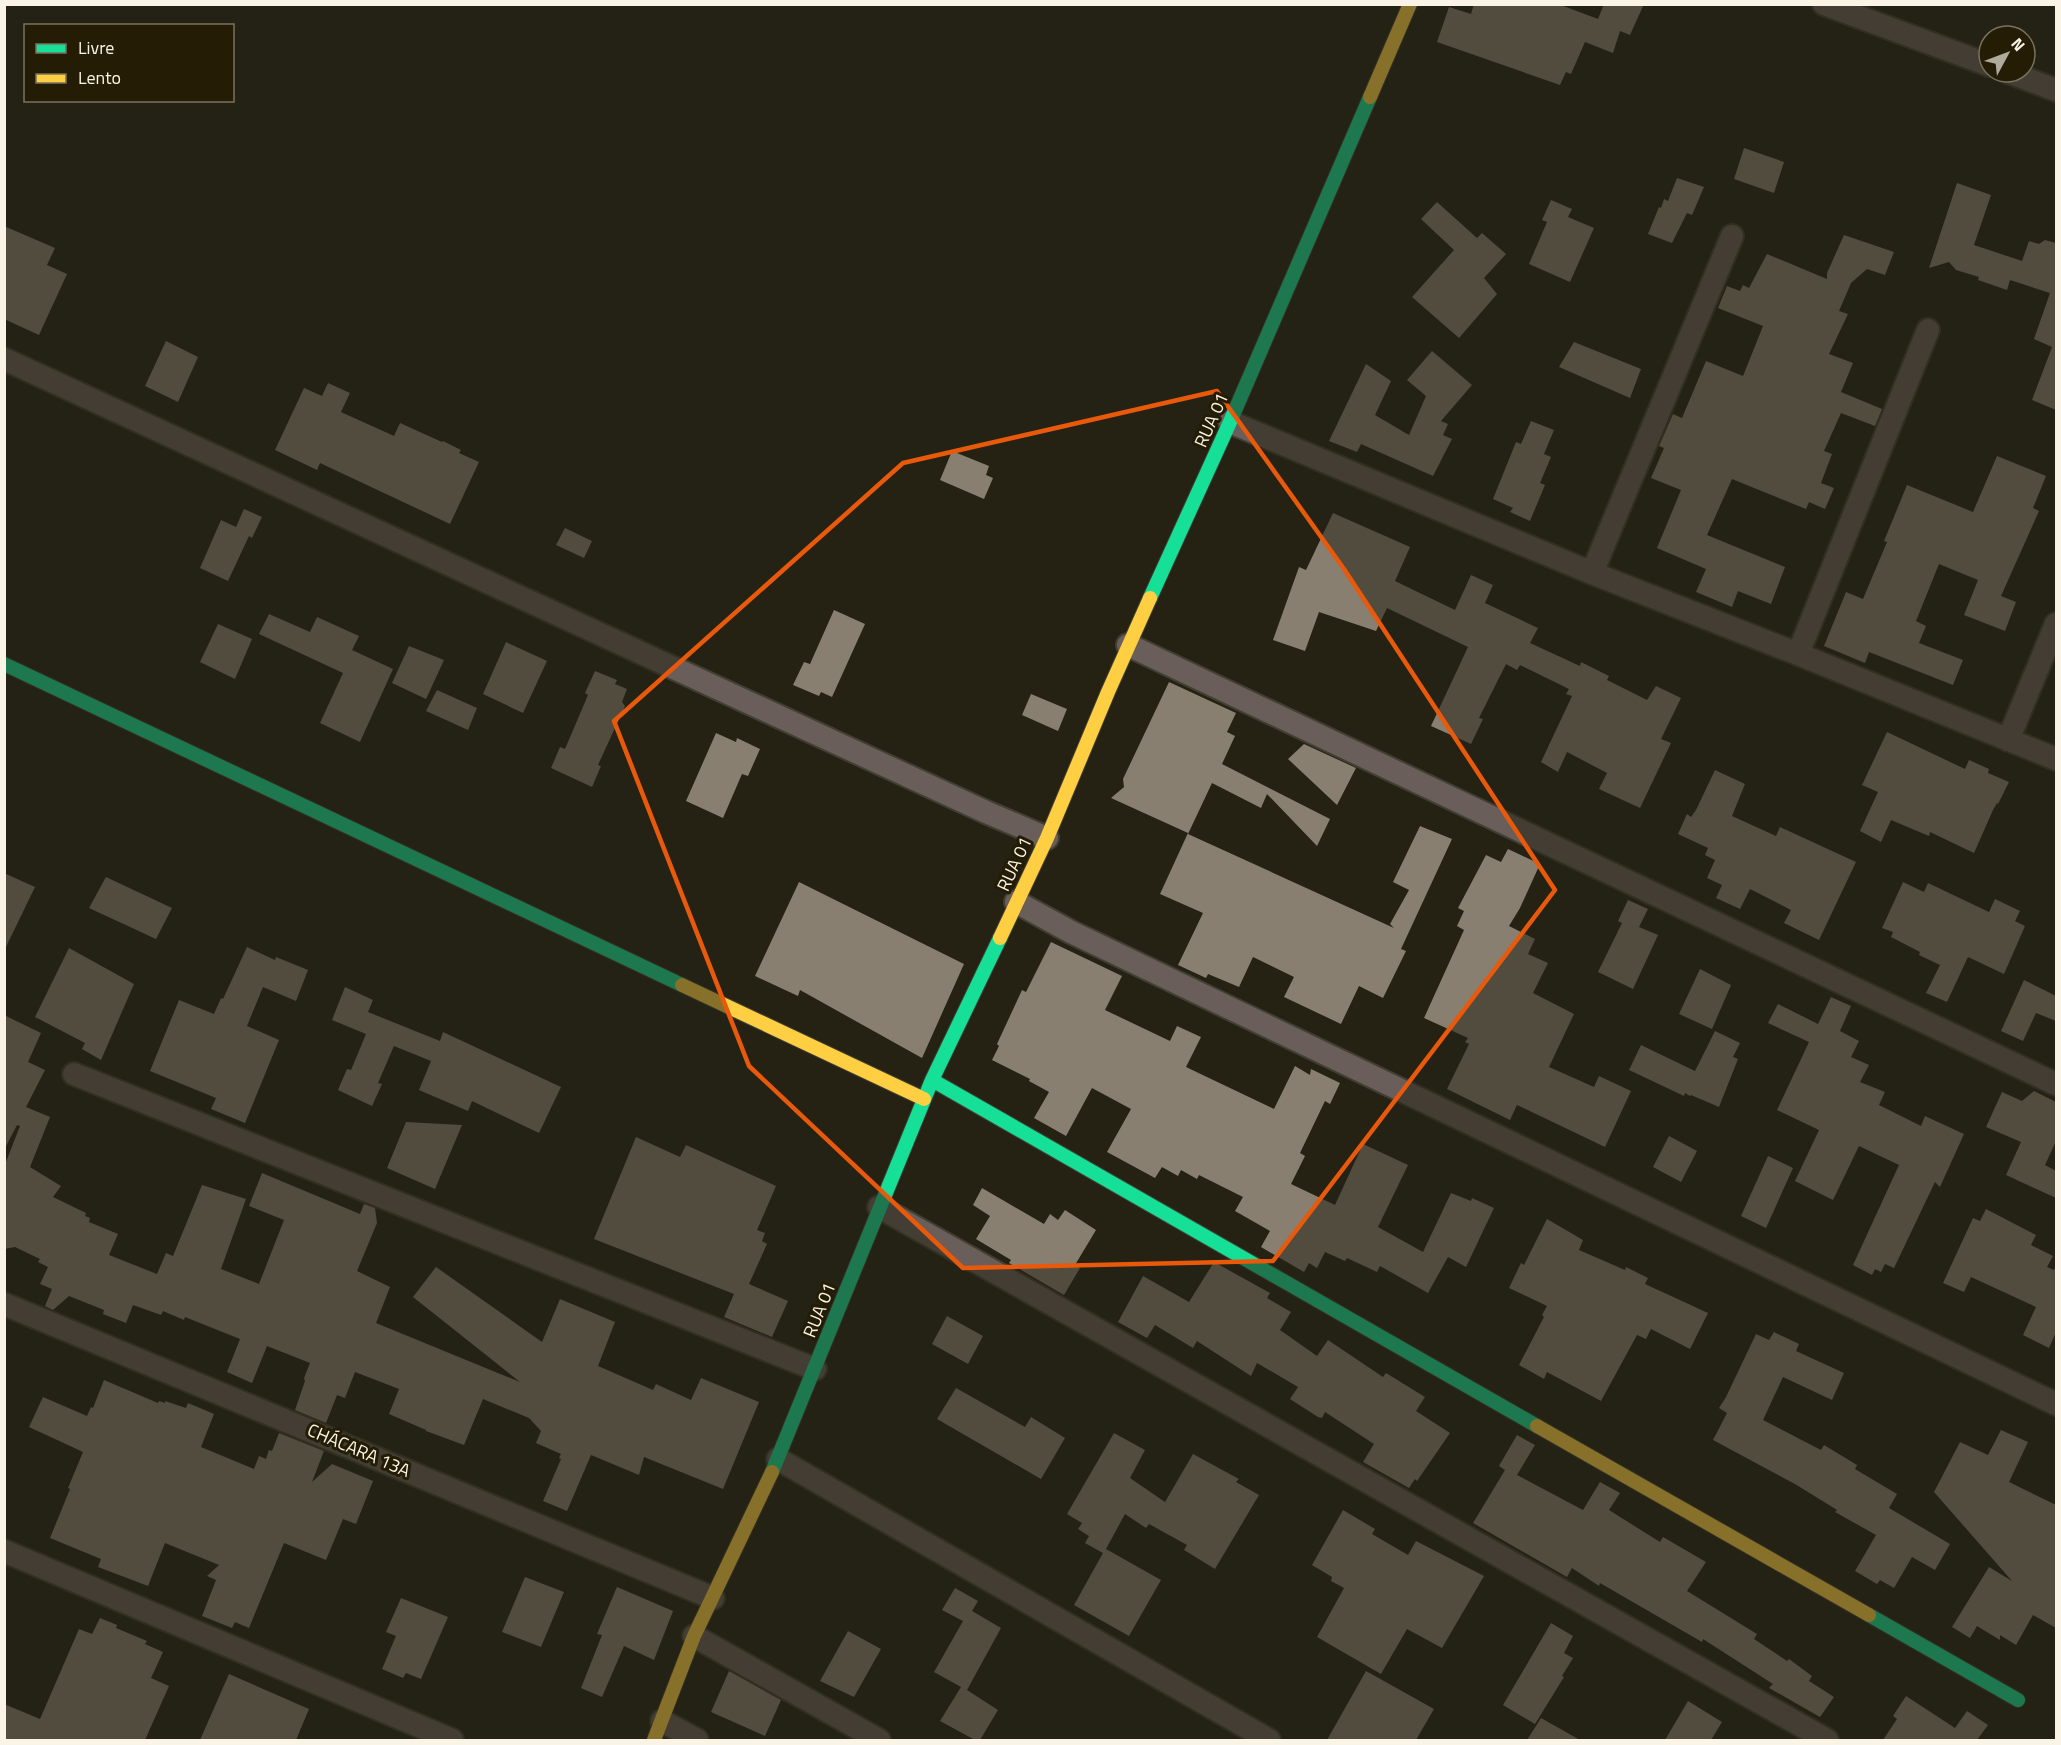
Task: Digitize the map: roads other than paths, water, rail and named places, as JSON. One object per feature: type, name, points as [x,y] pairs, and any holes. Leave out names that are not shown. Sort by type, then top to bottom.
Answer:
[{"type":"street","name":"RUA 01","points":[[658,1731],[694,1636],[778,1459],[932,1080],[1047,838],[1128,645],[1230,422],[1410,4]]},
{"type":"street","points":[[1824,4],[1977,61]]},
{"type":"street","points":[[2037,83],[2056,90]]},
{"type":"street","points":[[1592,573],[1732,236]]},
{"type":"street","points":[[1798,654],[1928,330]]},
{"type":"street","points":[[4,359],[986,812],[1047,838]]},
{"type":"street","points":[[1230,422],[1592,573],[2056,759]]},
{"type":"street","points":[[2008,740],[2056,624]]},
{"type":"street","points":[[1128,645],[2056,1084]]},
{"type":"street","points":[[4,664],[924,1099]]},
{"type":"street","points":[[1016,902],[1071,932],[2056,1404]]},
{"type":"street","points":[[74,1074],[814,1369]]},
{"type":"street","points":[[932,1080],[2018,1700]]},
{"type":"street","points":[[879,1208],[1827,1740]]},
{"type":"street","name":"CHÁCARA 13A","points":[[4,1304],[712,1598]]},
{"type":"street","points":[[778,1459],[1269,1740]]},
{"type":"street","points":[[4,1551],[452,1740]]},
{"type":"street","points":[[694,1636],[879,1740]]},
{"type":"street","points":[[658,1731],[697,1740]]}]
